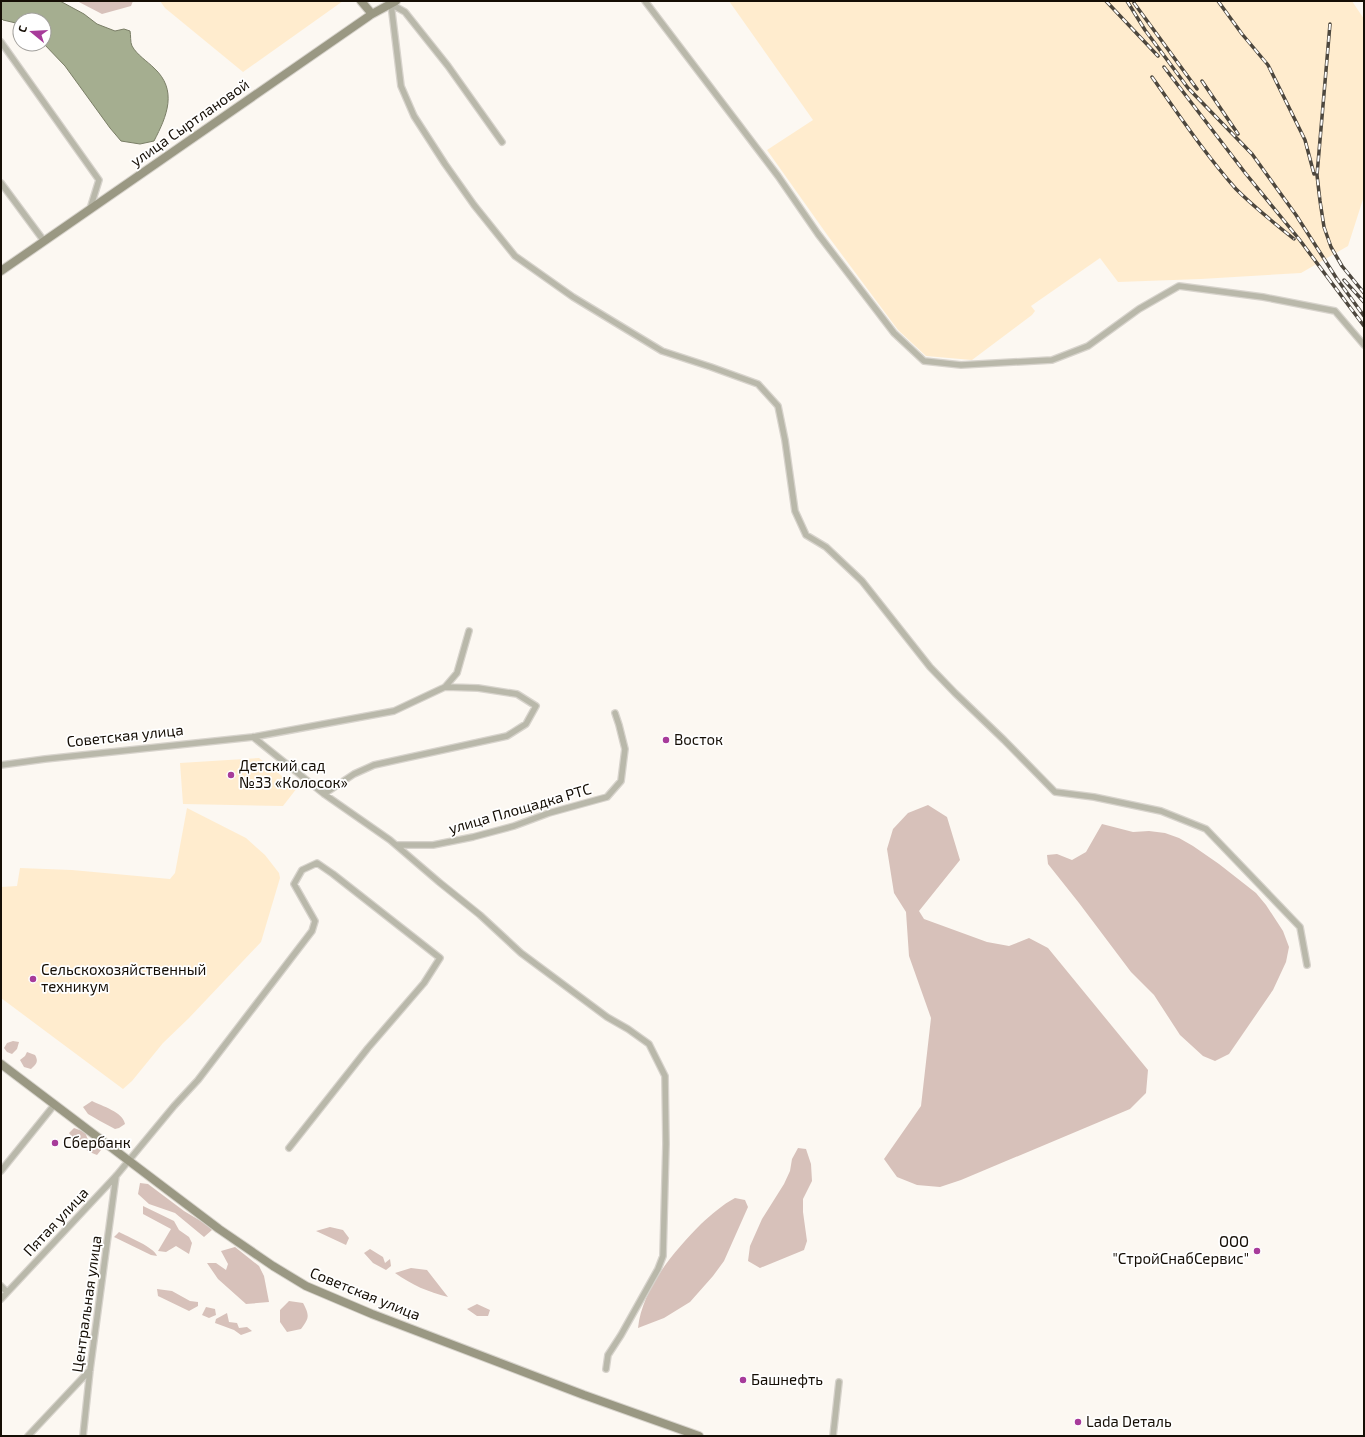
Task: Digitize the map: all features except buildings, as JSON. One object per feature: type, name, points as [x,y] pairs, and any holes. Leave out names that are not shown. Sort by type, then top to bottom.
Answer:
[{"type":"main road","points":[[362,1],[372,14]]},
{"type":"main road","name":"улица Сыртлановой","points":[[1,271],[372,14],[394,3]]},
{"type":"main road","name":"Советская улица","points":[[1,1064],[219,1229],[273,1266],[306,1286],[372,1314],[584,1395],[699,1436]]},
{"type":"street","points":[[645,1],[778,176],[818,234],[894,333],[924,361],[961,365],[1052,360],[1088,346],[1139,309],[1178,286],[1263,297],[1335,311],[1364,344]]},
{"type":"street","points":[[394,3],[405,12],[448,66],[502,142]]},
{"type":"street","points":[[394,3],[401,86],[414,116],[474,205],[515,256],[573,297],[662,351],[758,384],[778,406],[785,440],[795,512],[806,535],[826,547],[862,581],[930,667],[1054,792],[1094,797],[1160,811],[1206,829],[1300,926],[1307,965]]},
{"type":"street","points":[[1,42],[99,180],[90,209]]},
{"type":"street","points":[[1,183],[44,241]]},
{"type":"street","points":[[252,737],[394,711],[445,686],[457,673],[469,631]]},
{"type":"street","points":[[324,794],[354,774],[374,765],[507,736],[526,724],[536,706],[517,694],[478,688],[445,686]]},
{"type":"street","name":"улица Площадка РТС","points":[[397,845],[433,845],[473,837],[514,826],[549,813],[607,797],[621,781],[625,749],[615,713]]},
{"type":"street","points":[[252,737],[324,794],[397,845],[439,882],[480,915],[521,953],[607,1017],[628,1029],[649,1044],[665,1076],[666,1144],[663,1256],[658,1269],[608,1355],[606,1369]]},
{"type":"street","name":"Советская улица","points":[[1,765],[252,737]]},
{"type":"street","name":"Пятая улица","points":[[1,1299],[116,1176],[174,1106],[198,1080],[312,931],[315,921],[294,884],[302,870],[317,863],[440,958],[424,983],[368,1048],[289,1148]]},
{"type":"street","points":[[1,1171],[54,1104]]},
{"type":"street","name":"Центральная улица","points":[[83,1436],[90,1370],[116,1176]]},
{"type":"street","points":[[1,1286],[7,1292]]},
{"type":"street","points":[[28,1436],[90,1370]]},
{"type":"street","points":[[833,1436],[839,1382]]},
{"type":"shaded area","points":[[1,1],[60,1],[84,14],[97,24],[115,31],[124,29],[130,31],[132,46],[161,76],[166,85],[168,94],[166,113],[154,141],[140,144],[121,141],[110,128],[65,66],[52,52],[52,12],[12,12],[12,22],[1,18]]},
{"type":"shaded area","points":[[77,1],[133,1],[131,6],[102,14]]},
{"type":"shaded area","points":[[160,1],[343,1],[243,72],[165,8]]},
{"type":"shaded area","points":[[729,1],[1352,1],[1364,19],[1364,196],[1348,246],[1301,273],[1201,279],[1118,282],[1100,258],[1031,306],[1035,311],[1032,315],[972,360],[926,356],[898,330],[828,236],[767,150],[813,120]]},
{"type":"shaded area","name":"Детский сад №33 «Колосок»","points":[[259,758],[297,788],[283,806],[183,804],[180,763]]},
{"type":"shaded area","points":[[928,805],[947,817],[960,860],[919,911],[924,919],[987,942],[1009,946],[1029,938],[1048,948],[1148,1070],[1146,1093],[1130,1109],[961,1180],[940,1187],[917,1185],[897,1177],[884,1159],[921,1106],[931,1018],[909,956],[906,912],[894,893],[887,849],[893,829],[908,813]]},
{"type":"shaded area","points":[[187,808],[246,838],[265,855],[279,873],[280,878],[261,942],[189,1018],[163,1043],[132,1081],[123,1089],[1,998],[1,887],[17,886],[20,868],[72,870],[170,879],[175,873]]},
{"type":"shaded area","points":[[1102,824],[1133,832],[1149,831],[1165,833],[1179,838],[1193,846],[1256,893],[1266,905],[1283,931],[1289,947],[1286,962],[1273,990],[1229,1054],[1215,1061],[1203,1056],[1180,1035],[1154,995],[1131,972],[1048,864],[1047,855],[1057,854],[1072,860],[1086,852]]},
{"type":"shaded area","points":[[13,1041],[19,1042],[17,1049],[12,1054],[7,1052],[4,1048],[7,1043]]},
{"type":"shaded area","points":[[27,1052],[35,1055],[37,1059],[36,1064],[31,1069],[24,1067],[20,1060]]},
{"type":"shaded area","points":[[92,1101],[116,1113],[125,1124],[115,1129],[88,1114],[83,1107]]},
{"type":"shaded area","points":[[74,1128],[85,1132],[88,1140],[101,1146],[101,1150],[97,1155],[85,1149],[72,1137],[69,1133]]},
{"type":"shaded area","points":[[798,1148],[806,1149],[811,1164],[812,1181],[803,1199],[803,1212],[807,1241],[804,1250],[760,1268],[748,1261],[750,1246],[762,1219],[784,1184],[790,1171],[792,1159]]},
{"type":"shaded area","points":[[140,1183],[148,1184],[184,1211],[209,1226],[212,1230],[204,1237],[175,1213],[149,1204],[138,1194]]},
{"type":"shaded area","points":[[735,1198],[745,1200],[748,1207],[724,1261],[713,1276],[690,1302],[664,1318],[638,1328],[646,1299],[670,1258],[701,1224],[713,1213]]},
{"type":"shaded area","points":[[143,1206],[174,1221],[179,1230],[189,1237],[192,1243],[189,1254],[176,1246],[166,1252],[158,1251],[171,1229],[143,1214]]},
{"type":"shaded area","points":[[330,1227],[343,1230],[349,1238],[346,1245],[316,1231]]},
{"type":"shaded area","points":[[119,1232],[151,1249],[157,1256],[151,1255],[114,1237]]},
{"type":"shaded area","points":[[235,1247],[259,1266],[264,1276],[269,1302],[246,1304],[218,1279],[207,1263],[216,1263],[226,1270],[228,1264],[221,1251]]},
{"type":"shaded area","points":[[370,1249],[383,1257],[385,1263],[390,1259],[391,1266],[386,1270],[373,1263],[364,1253]]},
{"type":"shaded area","points":[[411,1268],[427,1270],[448,1297],[420,1288],[395,1273]]},
{"type":"shaded area","points":[[157,1289],[172,1291],[190,1301],[198,1302],[198,1306],[189,1311],[158,1296]]},
{"type":"shaded area","points":[[289,1301],[303,1303],[308,1317],[301,1329],[287,1332],[280,1322],[280,1310]]},
{"type":"shaded area","points":[[477,1304],[490,1310],[488,1316],[477,1316],[467,1309]]},
{"type":"shaded area","points":[[206,1307],[215,1309],[216,1315],[209,1318],[202,1315]]},
{"type":"shaded area","points":[[227,1313],[229,1322],[237,1323],[239,1328],[247,1327],[252,1331],[241,1335],[234,1330],[215,1323],[216,1319]]},
{"type":"railway","points":[[1106,1],[1158,56]]},
{"type":"railway","points":[[1127,1],[1145,30],[1188,88],[1252,154],[1296,215],[1337,279],[1364,316]]},
{"type":"railway","points":[[1218,1],[1242,34],[1268,65],[1305,140],[1314,174]]},
{"type":"railway","points":[[1134,3],[1197,89]]},
{"type":"railway","points":[[1330,24],[1317,175],[1320,201],[1324,227],[1331,247],[1342,266],[1364,293]]},
{"type":"railway","points":[[1164,67],[1331,282]]},
{"type":"railway","points":[[1152,77],[1182,120],[1236,189],[1257,209],[1294,239]]},
{"type":"railway","points":[[1202,81],[1238,134]]},
{"type":"railway","points":[[1328,278],[1364,326]]},
{"type":"railway","points":[[1344,280],[1364,302]]},
{"type":"place","name":"Восток","points":[[666,740]]},
{"type":"place","name":"Детский сад №33 «Колосок»","points":[[231,775]]},
{"type":"place","name":"Сельскохозяйственный техникум","points":[[33,979]]},
{"type":"place","name":"Сбербанк","points":[[55,1143]]},
{"type":"place","name":"ООО \"СтройСнабСервис\"","points":[[1257,1251]]},
{"type":"place","name":"Башнефть","points":[[743,1380]]},
{"type":"place","name":"Lada Dеталь","points":[[1078,1422]]}]
